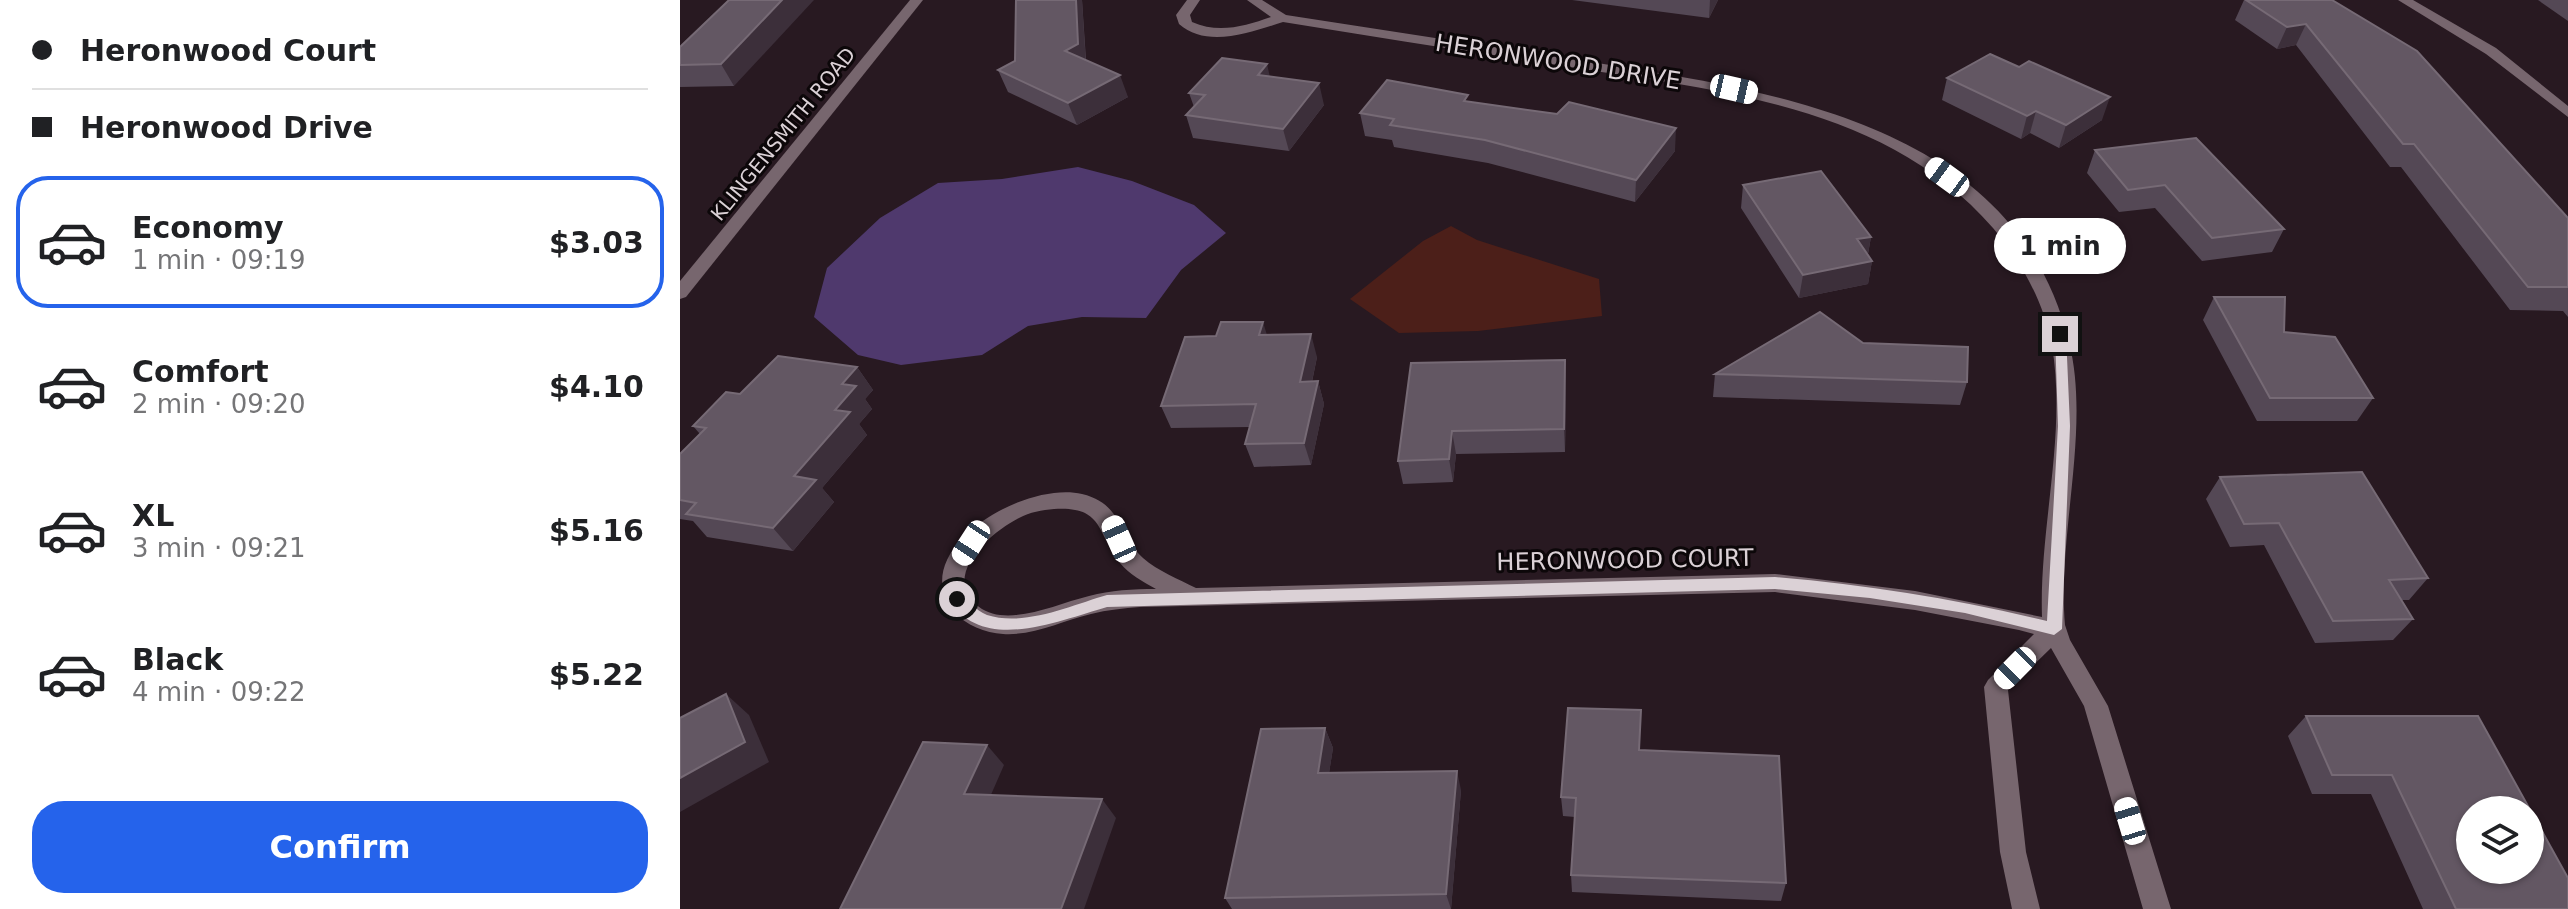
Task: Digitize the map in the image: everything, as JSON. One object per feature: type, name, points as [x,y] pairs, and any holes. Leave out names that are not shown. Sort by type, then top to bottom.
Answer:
[{"type":"street","name":"KLINGENSMITH ROAD","points":[[680,293],[917,0]]},
{"type":"street","name":"HERONWOOD DRIVE","points":[[1194,0],[1183,15],[1186,24],[1196,30],[1217,33],[1241,31],[1282,18]]},
{"type":"street","name":"HERONWOOD DRIVE","points":[[1253,0],[1282,18],[1734,89],[1791,102],[1892,141],[1964,189],[1992,216],[2028,262],[2047,296],[2060,334],[2064,426],[2054,629]]},
{"type":"street","points":[[2404,0],[2491,51],[2568,113]]},
{"type":"street","name":"HERONWOOD COURT","points":[[1193,597],[1133,564],[1112,523],[1100,511],[1082,503],[1060,501],[1023,508],[989,525],[958,561],[953,581],[957,599],[968,613],[987,621],[1011,624],[1037,621],[1107,601],[1775,583],[1870,592],[1965,607],[2054,629]]},
{"type":"street","points":[[2026,909],[2013,852],[1996,687],[2054,629],[2095,703],[2157,909]]},
{"type":"shaded area","points":[[1078,167],[1132,181],[1194,205],[1226,233],[1181,270],[1146,318],[1082,317],[1028,326],[982,355],[901,365],[858,355],[814,317],[827,268],[880,218],[938,183],[1002,179]]},
{"type":"shaded area","points":[[1451,226],[1477,240],[1599,279],[1602,316],[1478,331],[1399,333],[1350,299],[1423,241]]},
{"type":"building","points":[[729,0],[782,0],[721,64],[680,65],[680,47]]},
{"type":"building","points":[[1016,0],[1076,0],[1078,44],[1065,51],[1120,75],[1068,103],[998,70],[1015,61]]},
{"type":"building","points":[[2246,0],[2332,0],[2417,51],[2568,218],[2568,287],[2528,287],[2414,144],[2403,144],[2306,24],[2287,27]]},
{"type":"building","points":[[1990,54],[2019,67],[2029,61],[2110,97],[2066,125],[2036,111],[2027,116],[1947,78]]},
{"type":"building","points":[[1222,58],[1267,64],[1258,75],[1319,83],[1283,129],[1186,115],[1205,95],[1189,93]]},
{"type":"building","points":[[1387,80],[1468,95],[1464,101],[1557,114],[1569,102],[1676,128],[1636,180],[1485,140],[1390,125],[1394,119],[1360,113]]},
{"type":"building","points":[[2196,138],[2284,229],[2212,238],[2165,185],[2128,190],[2095,150]]},
{"type":"building","points":[[1821,171],[1871,237],[1857,239],[1872,261],[1803,275],[1743,185]]},
{"type":"building","points":[[2214,297],[2285,297],[2284,332],[2335,337],[2373,398],[2270,398]]},
{"type":"building","points":[[1820,312],[1863,343],[1968,347],[1967,382],[1715,374]]},
{"type":"building","points":[[1221,322],[1263,322],[1259,335],[1311,334],[1300,382],[1318,381],[1304,443],[1245,444],[1256,404],[1161,406],[1185,337],[1216,336]]},
{"type":"building","points":[[778,356],[857,367],[842,384],[856,386],[835,410],[850,412],[794,476],[816,480],[773,528],[686,514],[696,503],[680,500],[680,454],[706,428],[693,426],[726,392],[740,394]]},
{"type":"building","points":[[1565,360],[1564,429],[1452,431],[1449,459],[1398,461],[1411,363]]},
{"type":"building","points":[[2362,472],[2428,578],[2389,580],[2413,619],[2333,621],[2279,523],[2244,524],[2220,477]]},
{"type":"building","points":[[726,694],[745,742],[680,778],[680,718]]},
{"type":"building","points":[[1568,708],[1641,710],[1639,750],[1779,756],[1786,883],[1571,875],[1576,798],[1561,797]]},
{"type":"building","points":[[2306,716],[2478,716],[2522,796],[2456,796],[2456,884],[2544,884],[2544,835],[2568,878],[2568,909],[2456,909],[2392,775],[2332,775]]},
{"type":"building","points":[[1325,728],[1318,773],[1457,771],[1446,894],[1225,898],[1261,729]]},
{"type":"building","points":[[923,742],[987,745],[964,794],[1102,799],[1061,909],[840,909]]},
{"type":"route","points":[[957,599],[968,613],[987,621],[1011,624],[1037,621],[1107,601],[1775,583],[1870,592],[1965,607],[2054,629],[2065,380],[2060,334]]}]
